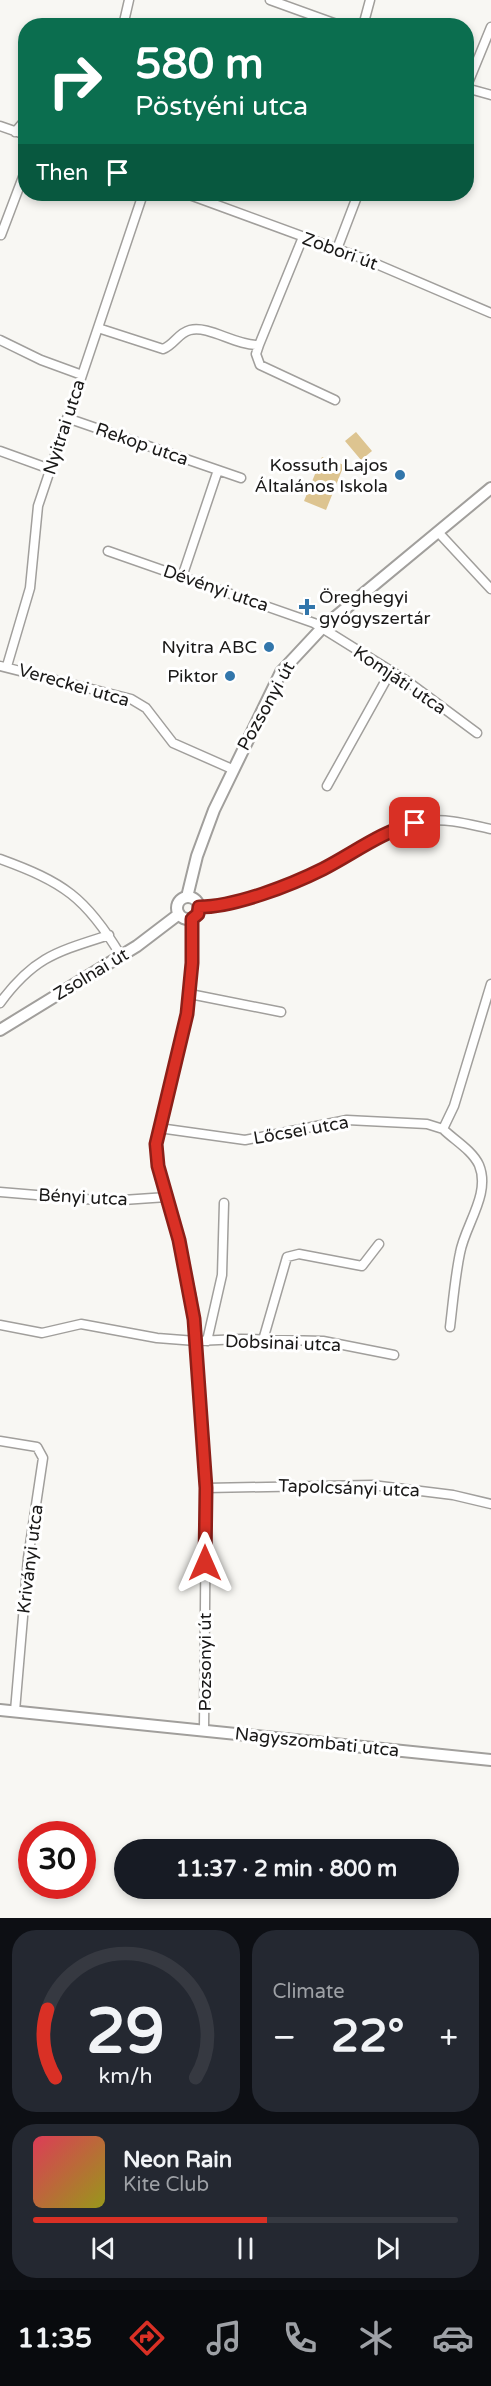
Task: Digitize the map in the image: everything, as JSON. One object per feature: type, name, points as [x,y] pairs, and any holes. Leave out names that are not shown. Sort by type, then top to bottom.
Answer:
[{"type":"street","points":[[125,18],[129,0]]},
{"type":"street","points":[[270,0],[320,18]]},
{"type":"street","points":[[365,18],[370,0]]},
{"type":"street","points":[[474,68],[491,27]]},
{"type":"street","points":[[474,90],[491,95]]},
{"type":"street","points":[[0,126],[18,133]]},
{"type":"street","points":[[15,132],[18,128]]},
{"type":"street","points":[[1,235],[18,190]]},
{"type":"street","name":"Nyitrai utca","points":[[4,666],[30,588],[38,506],[141,201]]},
{"type":"street","name":"Zobori út","points":[[206,201],[337,249],[491,313]]},
{"type":"street","points":[[337,249],[355,201]]},
{"type":"street","points":[[303,237],[256,354],[260,365],[335,400]]},
{"type":"street","points":[[99,328],[163,349],[184,332],[197,329],[243,344],[259,345]]},
{"type":"street","points":[[0,340],[41,360],[82,375]]},
{"type":"street","name":"Rekop utca","points":[[67,418],[240,478]]},
{"type":"street","points":[[0,451],[50,469]]},
{"type":"street","points":[[182,577],[218,470]]},
{"type":"street","name":"Pozsonyi út","points":[[187,897],[204,836],[232,769],[281,672],[322,628],[491,488]]},
{"type":"street","points":[[438,532],[491,589]]},
{"type":"street","name":"Dévényi utca","points":[[108,551],[306,619],[322,628]]},
{"type":"street","name":"Komjáti utca","points":[[322,628],[391,671],[477,733]]},
{"type":"street","name":"Vereckei utca","points":[[4,666],[131,699],[152,715],[173,743],[232,769]]},
{"type":"street","points":[[327,786],[391,671]]},
{"type":"street","points":[[199,907],[215,907],[235,902],[313,873],[390,832],[415,823],[439,820],[491,829]]},
{"type":"street","points":[[0,859],[39,873],[63,886],[83,903],[109,935],[121,956]]},
{"type":"street","points":[[187,897],[196,900],[199,907],[198,914],[192,919],[184,919],[179,914],[179,902],[187,897]]},
{"type":"street","name":"Zsolnai út","points":[[0,1030],[121,956],[179,914]]},
{"type":"street","name":"Pozsonyi út","points":[[192,919],[190,994],[181,1044],[156,1144],[158,1166],[192,1299],[196,1341],[206,1488],[204,1730]]},
{"type":"street","points":[[0,1003],[20,978],[44,958],[69,946],[109,935]]},
{"type":"street","points":[[450,1327],[460,1252],[477,1208],[481,1183],[478,1164],[443,1129],[453,1106],[491,984]]},
{"type":"street","points":[[190,994],[282,1012]]},
{"type":"street","name":"Lőcsei utca","points":[[159,1128],[245,1140],[347,1120],[427,1124],[443,1129]]},
{"type":"street","name":"Bényi utca","points":[[0,1192],[108,1201],[167,1197]]},
{"type":"street","name":"Dobsinai utca","points":[[207,1341],[222,1275],[225,1203]]},
{"type":"street","points":[[264,1340],[287,1257],[299,1254],[362,1266],[379,1244]]},
{"type":"street","name":"Dobsinai utca","points":[[0,1325],[42,1333],[81,1324],[157,1338],[196,1341],[264,1340],[337,1343],[394,1355]]},
{"type":"street","name":"Kriványi utca","points":[[0,1442],[38,1447],[43,1458],[28,1558],[15,1711]]},
{"type":"street","name":"Tapolcsányi utca","points":[[206,1488],[372,1485],[444,1493],[491,1504]]},
{"type":"street","name":"Nagyszombati utca","points":[[0,1710],[491,1760]]},
{"type":"shaded area","points":[[356,432],[372,451],[361,460],[345,441]]},
{"type":"shaded area","points":[[322,457],[344,465],[326,510],[304,501]]},
{"type":"place","name":"Kossuth Lajos Általános Iskola","points":[[400,475]]},
{"type":"place","name":"Öreghegyi gyógyszertár","points":[[307,607]]},
{"type":"place","name":"Nyitra ABC","points":[[269,647]]},
{"type":"place","name":"Piktor","points":[[230,676]]},
{"type":"route","points":[[205,1563],[206,1488],[192,1299],[179,1240],[160,1178],[156,1144],[187,1014],[192,963],[192,919],[198,914],[199,907],[215,907],[235,902],[313,873],[402,826],[415,823]]}]
